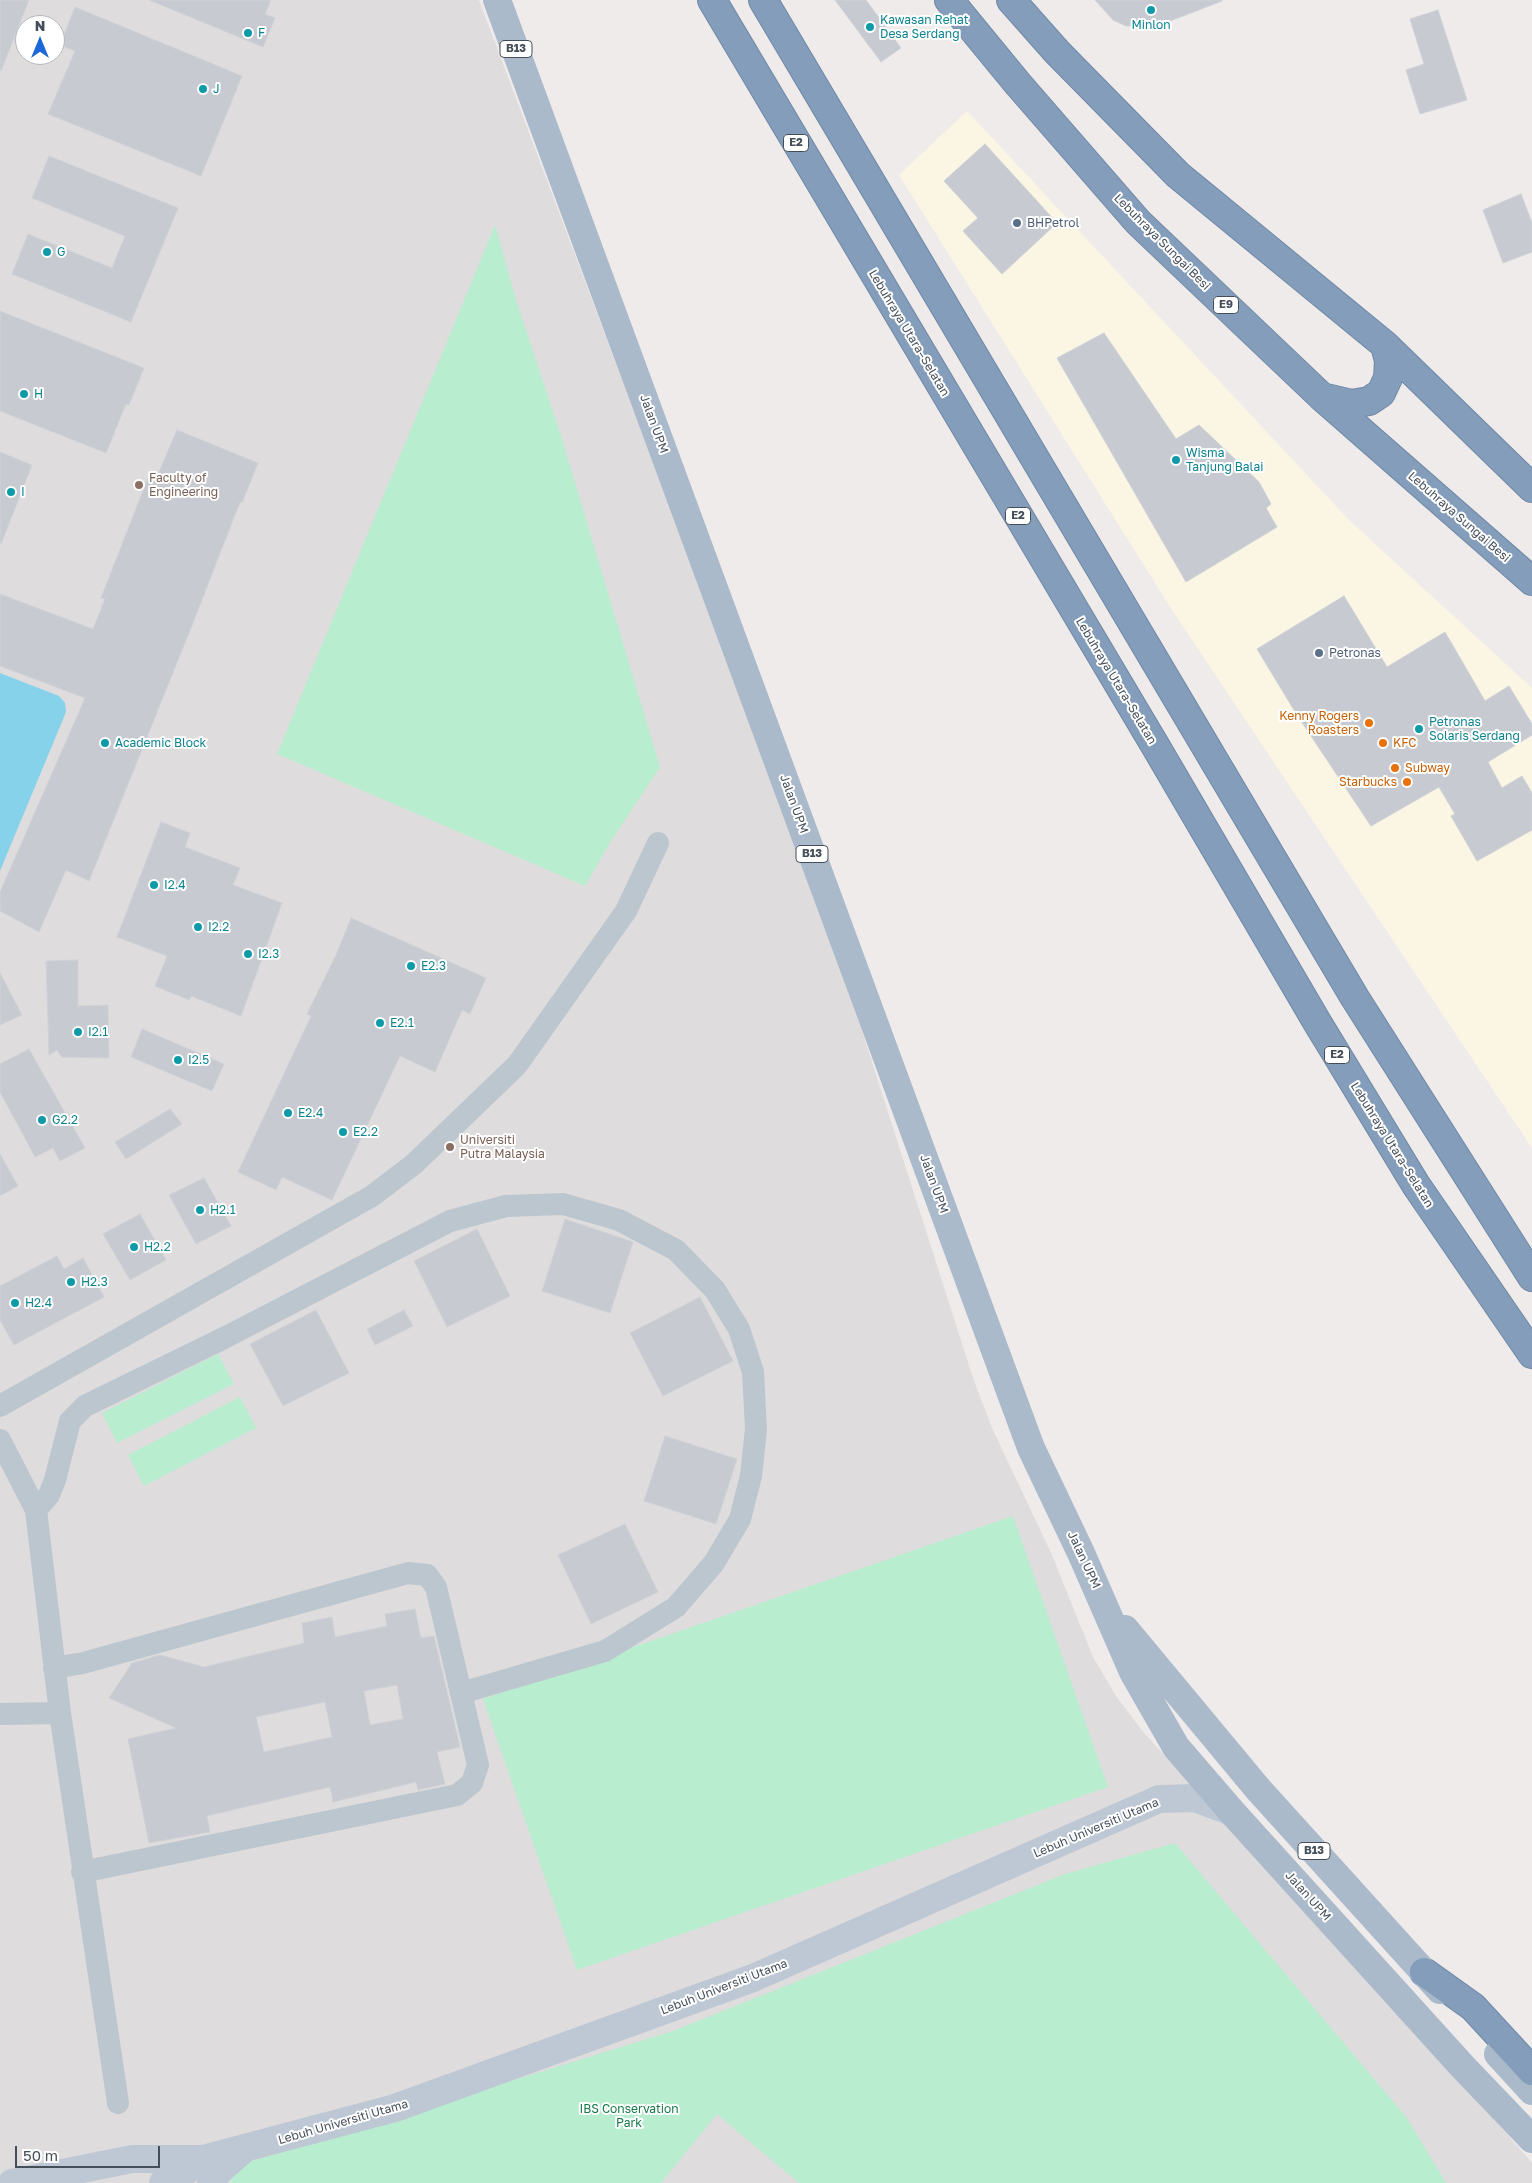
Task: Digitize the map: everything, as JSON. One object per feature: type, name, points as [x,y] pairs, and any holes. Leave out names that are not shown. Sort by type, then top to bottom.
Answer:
[{"type":"highway","name":"Lebuhraya Utara–Selatan","points":[[712,0],[1317,1022],[1416,1185],[1532,1354]]},
{"type":"highway","points":[[763,0],[1355,998],[1532,1277]]},
{"type":"highway","name":"Lebuhraya Sungai Besi","points":[[949,0],[1018,84],[1138,222],[1322,397],[1532,581]]},
{"type":"highway","points":[[1011,0],[1057,52],[1178,175],[1385,345],[1532,488]]},
{"type":"highway","points":[[1322,397],[1352,404],[1370,400],[1381,393],[1388,378],[1389,361],[1385,345]]},
{"type":"highway","points":[[1424,1972],[1472,2007],[1532,2071]]},
{"type":"main road","name":"Jalan UPM","points":[[497,0],[1031,1448],[1104,1603],[1133,1672],[1176,1747],[1232,1812],[1463,2067],[1532,2139]]},
{"type":"main road","name":"Jalan UPM","points":[[1104,1603],[1258,1789],[1532,2091]]},
{"type":"main road","name":"Lebuh Universiti Utama","points":[[163,2183],[207,2171],[244,2150],[395,2108],[752,1978],[1159,1799],[1194,1798],[1232,1812]]},
{"type":"main road","name":"Lebuh Universiti Utama","points":[[12,2183],[132,2159],[207,2171]]},
{"type":"street","points":[[0,1406],[372,1196],[414,1164],[517,1065],[626,911],[658,843]]},
{"type":"street","points":[[36,1510],[49,1495],[55,1480],[70,1421],[85,1406],[226,1337],[450,1220],[506,1206],[564,1204],[619,1220],[676,1250],[715,1290],[739,1329],[753,1372],[756,1429],[751,1476],[740,1520],[714,1563],[676,1607],[605,1651],[461,1693]]},
{"type":"street","points":[[0,1440],[36,1510],[60,1713],[82,1872],[118,2103]]},
{"type":"street","points":[[54,1668],[83,1663],[408,1573],[427,1575],[436,1587],[478,1765],[472,1783],[458,1795],[82,1872]]},
{"type":"street","points":[[0,1714],[60,1713]]},
{"type":"shaded area","name":"Universiti Putra Malaysia","points":[[0,0],[479,0],[762,751],[863,1034],[974,1381],[992,1428],[1052,1555],[1093,1657],[1116,1696],[1144,1733],[1409,2020],[1532,2163],[1532,2183],[0,2183]]},
{"type":"shaded area","points":[[967,111],[1350,521],[1532,688],[1532,1148],[1172,610],[899,175]]},
{"type":"green space","points":[[495,225],[517,303],[562,439],[660,767],[611,841],[585,886],[277,754]]},
{"type":"green space","points":[[218,1354],[234,1384],[117,1443],[102,1413]]},
{"type":"green space","points":[[240,1397],[256,1428],[144,1486],[128,1455]]},
{"type":"green space","points":[[1013,1516],[1108,1787],[577,1970],[483,1699]]},
{"type":"green space","name":"IBS Conservation Park","points":[[1175,1843],[1407,2118],[1446,2183],[799,2183],[717,2114],[661,2183],[230,2183],[239,2165],[673,2031],[1065,1874]]},
{"type":"water","points":[[0,673],[59,696],[65,703],[66,712],[0,871]]},
{"type":"building","points":[[0,0],[29,0],[23,15],[15,15],[15,36],[0,70]]},
{"type":"building","name":"F","points":[[149,0],[271,0],[265,14],[275,18],[263,47]]},
{"type":"building","name":"Kawasan Rehat Desa Serdang","points":[[835,0],[866,0],[901,48],[881,62]]},
{"type":"building","name":"Minlon","points":[[1095,0],[1222,1],[1170,21],[1146,26],[1126,26],[1113,20]]},
{"type":"building","name":"J","points":[[75,7],[242,76],[201,176],[48,114],[75,51],[65,47],[65,32]]},
{"type":"building","points":[[1438,10],[1467,100],[1420,114],[1406,70],[1424,64],[1410,19]]},
{"type":"building","points":[[985,144],[1057,223],[1002,274],[963,231],[978,218],[944,181]]},
{"type":"building","name":"G","points":[[49,156],[178,208],[131,322],[12,274],[28,234],[112,268],[125,236],[32,198]]},
{"type":"building","points":[[1521,194],[1532,223],[1532,252],[1503,263],[1483,210]]},
{"type":"building","name":"H","points":[[0,311],[144,368],[129,405],[126,404],[106,453],[0,411]]},
{"type":"building","name":"Wisma Tanjung Balai","points":[[1104,333],[1176,439],[1199,425],[1259,482],[1271,504],[1266,508],[1277,527],[1186,582],[1057,358]]},
{"type":"building","name":"Academic Block","points":[[177,430],[258,463],[242,503],[240,502],[89,881],[66,870],[39,932],[0,911],[0,892],[85,698],[0,666],[0,594],[93,629],[105,599],[101,598],[148,478],[155,481]]},
{"type":"building","name":"I","points":[[0,452],[32,465],[1,544],[0,544]]},
{"type":"building","name":"Petronas Solaris Serdang","points":[[1344,596],[1387,667],[1445,632],[1485,701],[1509,686],[1532,724],[1532,735],[1488,762],[1502,788],[1522,776],[1532,793],[1532,830],[1477,861],[1451,816],[1455,814],[1439,787],[1371,826],[1297,715],[1257,649]]},
{"type":"building","points":[[161,822],[190,833],[185,847],[240,868],[233,885],[282,903],[241,1016],[191,996],[189,1000],[155,986],[167,956],[117,937]]},
{"type":"building","points":[[351,918],[486,978],[470,1014],[462,1010],[435,1072],[400,1056],[332,1200],[282,1177],[276,1190],[238,1172],[311,1016],[307,1014],[336,955]]},
{"type":"building","name":"I2.1","points":[[78,960],[78,1006],[108,1005],[109,1058],[62,1057],[57,1050],[49,1055],[46,961]]},
{"type":"building","points":[[0,973],[22,1015],[0,1025]]},
{"type":"building","name":"I2.5","points":[[142,1029],[224,1064],[212,1091],[131,1057]]},
{"type":"building","name":"G2.2","points":[[29,1049],[85,1148],[60,1161],[53,1148],[35,1157],[0,1092],[0,1064]]},
{"type":"building","points":[[170,1109],[182,1124],[126,1159],[115,1142]]},
{"type":"building","points":[[0,1154],[18,1186],[0,1196]]},
{"type":"building","name":"H2.1","points":[[204,1178],[231,1226],[196,1244],[169,1195]]},
{"type":"building","name":"H2.2","points":[[140,1214],[166,1260],[130,1280],[103,1234]]},
{"type":"building","points":[[565,1219],[633,1242],[610,1313],[542,1291]]},
{"type":"building","points":[[477,1229],[510,1296],[447,1327],[414,1261]]},
{"type":"building","points":[[57,1256],[64,1269],[83,1258],[104,1297],[14,1345],[0,1320],[0,1286]]},
{"type":"building","points":[[700,1297],[733,1361],[663,1396],[630,1333]]},
{"type":"building","points":[[316,1310],[349,1373],[283,1406],[250,1344]]},
{"type":"building","points":[[404,1310],[413,1326],[375,1345],[367,1329]]},
{"type":"building","points":[[665,1436],[737,1459],[716,1524],[644,1501]]},
{"type":"building","points":[[625,1524],[658,1592],[591,1624],[558,1555]]},
{"type":"building","points":[[415,1609],[421,1638],[434,1636],[460,1747],[437,1752],[445,1784],[418,1790],[416,1782],[333,1802],[330,1787],[207,1816],[210,1832],[149,1843],[128,1739],[176,1728],[109,1698],[132,1663],[160,1655],[204,1667],[304,1643],[302,1623],[332,1617],[335,1637],[387,1626],[385,1614]],"holes":[[[397,1685],[403,1719],[370,1725],[364,1691]],[[325,1702],[332,1737],[264,1752],[256,1717]]]},
{"type":"place","name":"Minlon","points":[[1151,10]]},
{"type":"place","name":"Kawasan Rehat Desa Serdang","points":[[870,27]]},
{"type":"place","name":"F","points":[[248,33]]},
{"type":"place","name":"J","points":[[203,89]]},
{"type":"place","name":"BHPetrol","points":[[1017,223]]},
{"type":"place","name":"G","points":[[47,252]]},
{"type":"place","name":"H","points":[[24,394]]},
{"type":"place","name":"Wisma Tanjung Balai","points":[[1176,460]]},
{"type":"place","name":"Faculty of Engineering","points":[[139,485]]},
{"type":"place","name":"I","points":[[11,492]]},
{"type":"place","name":"Petronas","points":[[1319,653]]},
{"type":"place","name":"Kenny Rogers Roasters","points":[[1369,723]]},
{"type":"place","name":"Petronas Solaris Serdang","points":[[1419,729]]},
{"type":"place","name":"Academic Block","points":[[105,743]]},
{"type":"place","name":"KFC","points":[[1383,743]]},
{"type":"place","name":"Subway","points":[[1395,768]]},
{"type":"place","name":"Starbucks","points":[[1407,782]]},
{"type":"place","name":"I2.4","points":[[154,885]]},
{"type":"place","name":"I2.2","points":[[198,927]]},
{"type":"place","name":"I2.3","points":[[248,954]]},
{"type":"place","name":"E2.3","points":[[411,966]]},
{"type":"place","name":"E2.1","points":[[380,1023]]},
{"type":"place","name":"I2.1","points":[[78,1032]]},
{"type":"place","name":"I2.5","points":[[178,1060]]},
{"type":"place","name":"E2.4","points":[[288,1113]]},
{"type":"place","name":"G2.2","points":[[42,1120]]},
{"type":"place","name":"E2.2","points":[[343,1132]]},
{"type":"place","name":"Universiti Putra Malaysia","points":[[450,1147]]},
{"type":"place","name":"H2.1","points":[[200,1210]]},
{"type":"place","name":"H2.2","points":[[134,1247]]},
{"type":"place","name":"H2.3","points":[[71,1282]]},
{"type":"place","name":"H2.4","points":[[15,1303]]}]
